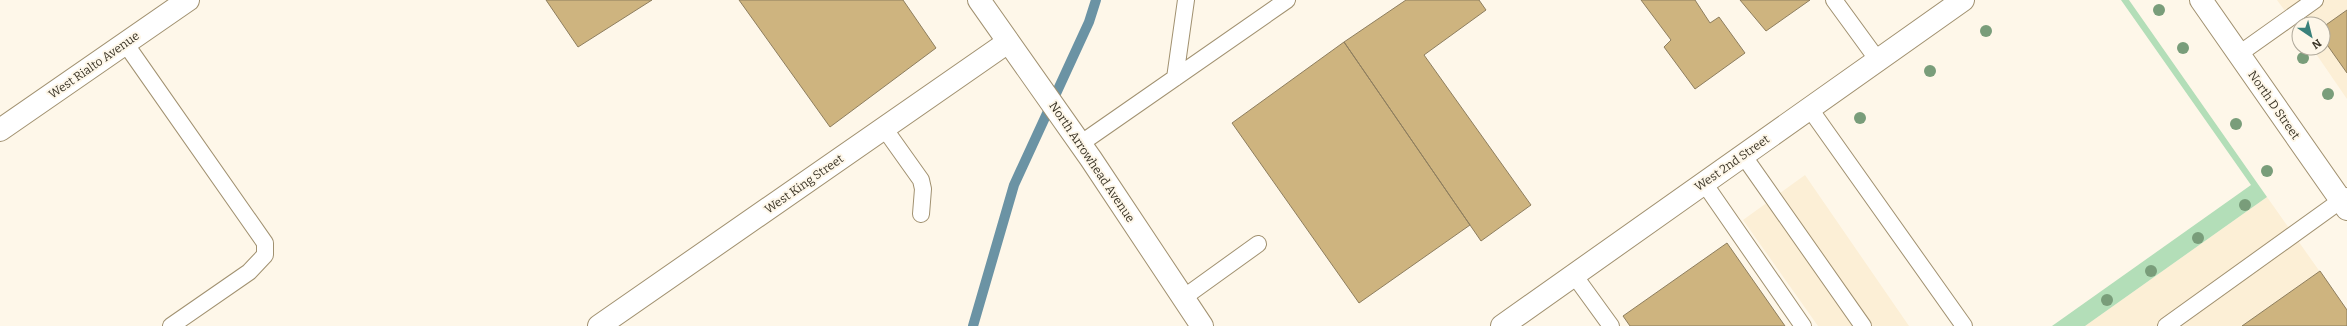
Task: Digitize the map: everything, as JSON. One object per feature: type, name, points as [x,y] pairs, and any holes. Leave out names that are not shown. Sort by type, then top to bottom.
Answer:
[{"type":"street","name":"West Rialto Avenue","points":[[0,130],[188,0]]},
{"type":"street","name":"North Arrowhead Avenue","points":[[979,0],[1085,152],[1202,326]]},
{"type":"street","name":"West 2nd Street","points":[[1512,323],[1574,275],[1962,0]]},
{"type":"street","name":"North D Street","points":[[2201,0],[2238,54],[2345,202]]},
{"type":"street","name":"West King Street","points":[[599,326],[1008,42]]},
{"type":"lane","points":[[1174,78],[1186,0]]},
{"type":"lane","points":[[1085,152],[1174,78],[1287,0]]},
{"type":"lane","points":[[1834,0],[1877,59]]},
{"type":"lane","points":[[2238,54],[2315,0]]},
{"type":"lane","points":[[125,43],[265,243],[265,255],[249,272],[171,326]]},
{"type":"lane","points":[[1810,109],[1964,326]]},
{"type":"lane","points":[[884,128],[921,180],[923,189],[921,214]]},
{"type":"lane","points":[[1743,155],[1863,326]]},
{"type":"lane","points":[[1704,183],[1803,326]]},
{"type":"lane","points":[[2166,326],[2345,202]]},
{"type":"lane","points":[[1183,298],[1258,244]]},
{"type":"lane","points":[[1574,275],[1611,326]]},
{"type":"shaded area","points":[[2277,0],[2347,0],[2347,99],[2317,56],[2331,56],[2331,16],[2291,16],[2291,19]]},
{"type":"shaded area","points":[[1805,175],[1909,326],[1818,326],[1743,220]]},
{"type":"shaded area","points":[[2267,197],[2347,310],[2347,326],[2085,326]]},
{"type":"green space","points":[[2121,0],[2129,0],[2267,197],[2085,326],[2052,326],[2251,185]]},
{"type":"building","points":[[546,0],[652,0],[578,47]]},
{"type":"building","points":[[739,0],[903,0],[936,48],[830,127]]},
{"type":"building","points":[[1406,0],[1479,0],[1486,10],[1424,55],[1531,205],[1481,241],[1344,42]]},
{"type":"building","points":[[1641,0],[1695,0],[1710,23],[1719,17],[1745,53],[1695,89],[1664,47],[1671,40]]},
{"type":"building","points":[[1740,0],[1810,0],[1766,31]]},
{"type":"building","points":[[2347,10],[2347,73],[2331,50],[2331,21]]},
{"type":"building","points":[[1344,42],[1470,225],[1359,303],[1232,123]]},
{"type":"building","points":[[1727,243],[1785,326],[1630,326],[1623,316]]},
{"type":"building","points":[[2320,271],[2347,310],[2347,326],[2242,326]]},
{"type":"waterway","points":[[973,326],[1014,185],[1089,22],[1096,0]]}]
